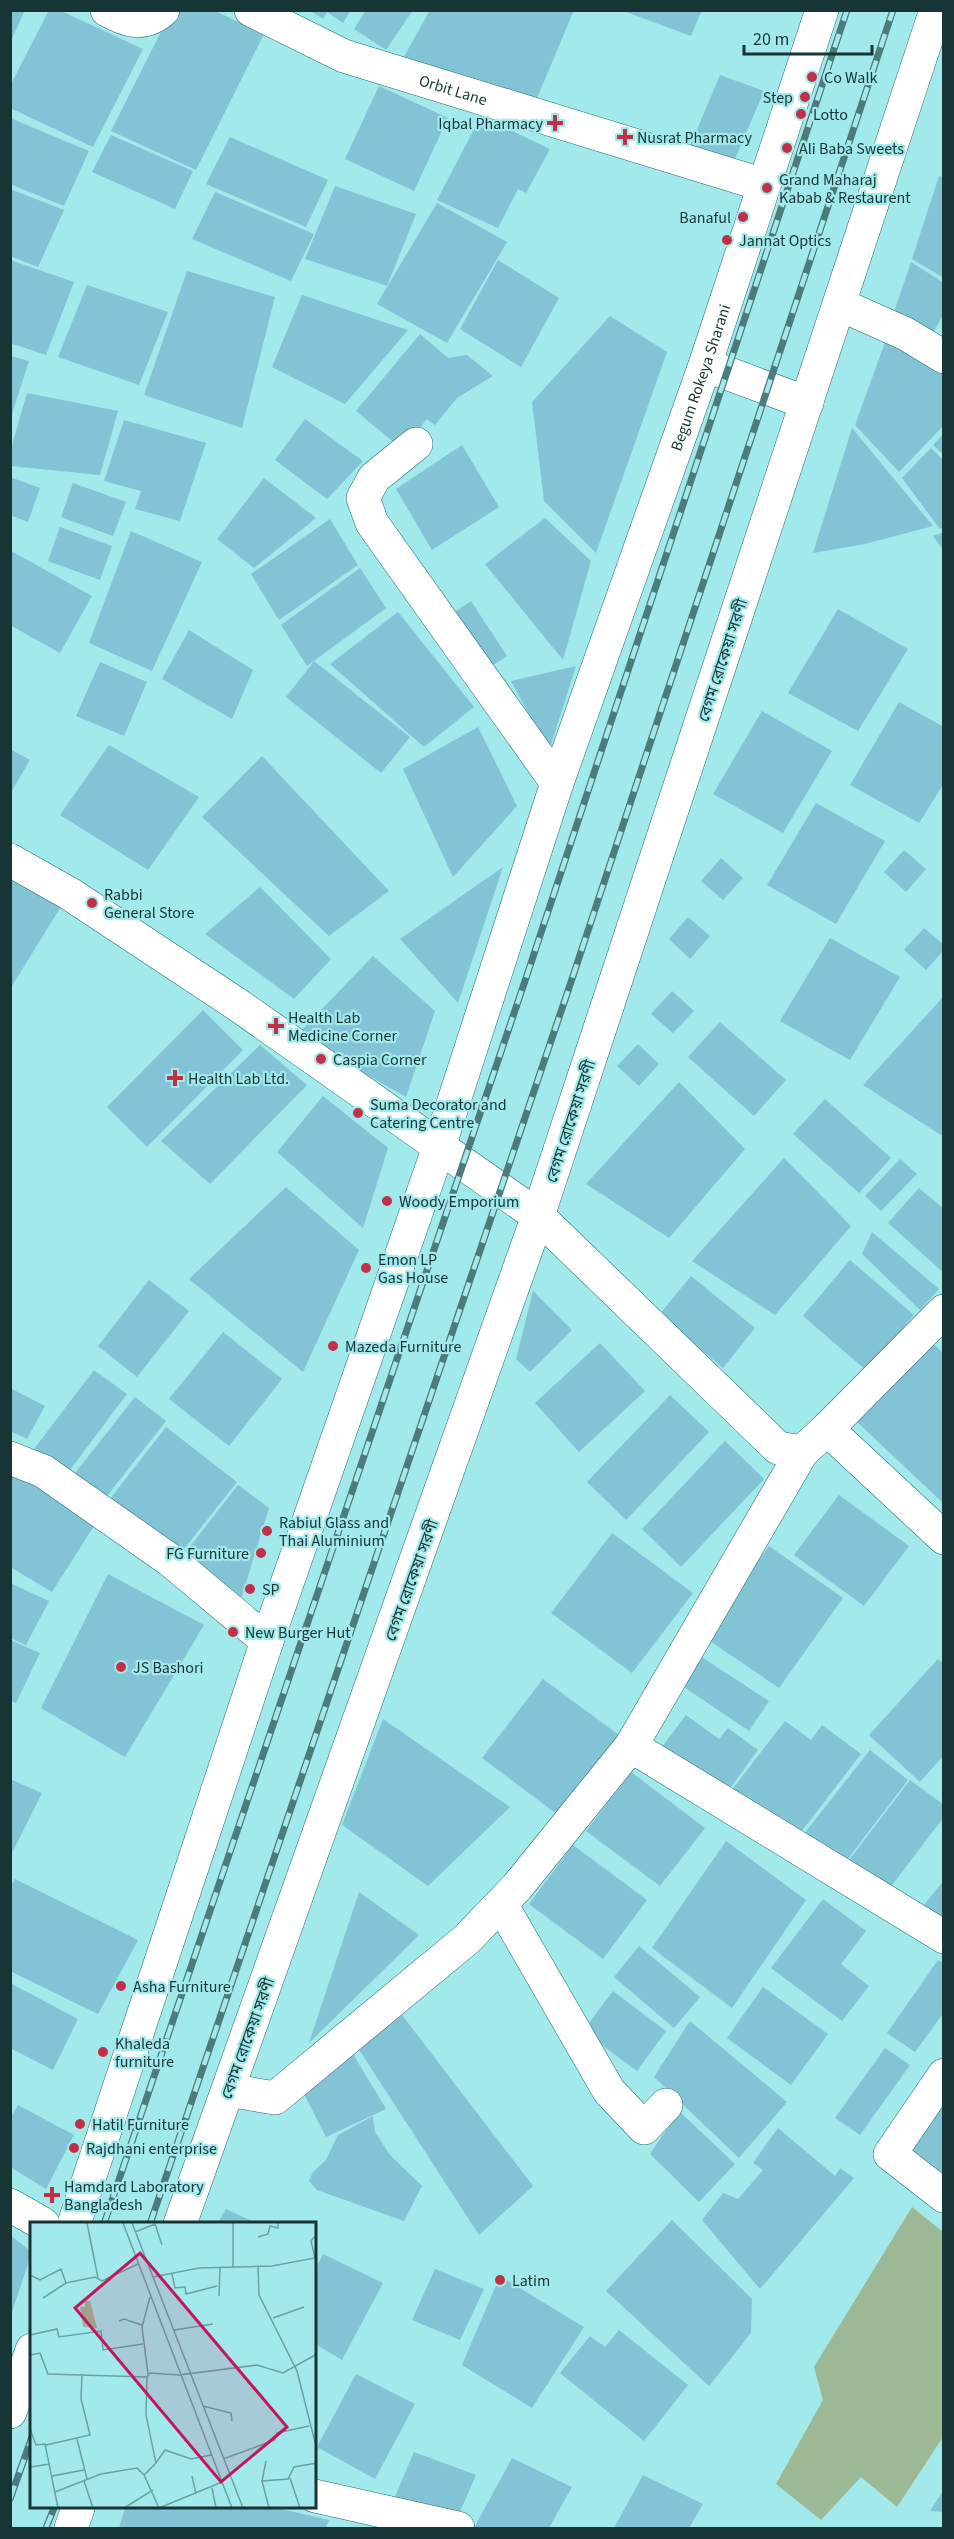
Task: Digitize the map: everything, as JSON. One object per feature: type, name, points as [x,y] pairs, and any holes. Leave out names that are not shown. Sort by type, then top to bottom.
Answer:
[{"type":"main road","points":[[107,10],[132,21],[146,21],[163,10]]},
{"type":"main road","name":"Orbit Lane","points":[[251,10],[344,56],[764,185]]},
{"type":"main road","name":"Begum Rokeya Sharani","points":[[557,783],[705,365],[822,10]]},
{"type":"main road","name":"বেগম রোকেয়া সরণী","points":[[181,2222],[538,1216],[841,305],[936,10]]},
{"type":"main road","points":[[841,305],[906,333],[944,357]]},
{"type":"main road","points":[[705,365],[807,403]]},
{"type":"main road","points":[[75,2222],[267,1641],[439,1147],[557,783],[372,523],[363,498],[374,478],[416,444]]},
{"type":"main road","points":[[10,860],[70,894],[238,1005],[538,1216],[778,1448],[802,1452]]},
{"type":"main road","points":[[228,2090],[275,2098],[466,1939],[517,1887],[631,1746],[802,1452],[944,1311]]},
{"type":"main road","points":[[827,1429],[944,1538]]},
{"type":"main road","points":[[10,1458],[43,1471],[170,1560],[267,1641]]},
{"type":"main road","points":[[631,1746],[944,1937]]},
{"type":"main road","points":[[501,1904],[609,2091],[644,2128],[666,2105]]},
{"type":"main road","points":[[944,2075],[890,2154],[944,2196]]},
{"type":"main road","points":[[10,2205],[40,2222]]},
{"type":"main road","points":[[10,2412],[30,2356]]},
{"type":"main road","points":[[316,2496],[458,2529]]},
{"type":"main road","points":[[71,2529],[78,2509]]},
{"type":"green space","points":[[912,2207],[943,2232],[943,2437],[897,2507],[861,2477],[821,2520],[776,2484],[823,2400],[814,2367]]},
{"type":"building","points":[[10,10],[25,10],[10,43]]},
{"type":"building","points":[[49,10],[59,10],[143,49],[93,147],[10,108],[10,86]]},
{"type":"building","points":[[172,10],[213,10],[264,34],[196,170],[111,131]]},
{"type":"building","points":[[309,10],[351,10],[343,23],[327,12],[323,19]]},
{"type":"building","points":[[366,10],[413,10],[386,50],[354,29]]},
{"type":"building","points":[[430,10],[574,10],[535,103],[401,62]]},
{"type":"building","points":[[621,10],[702,10],[691,36]]},
{"type":"building","points":[[720,75],[764,91],[732,166],[688,151]]},
{"type":"building","points":[[379,86],[448,118],[414,191],[345,159]]},
{"type":"building","points":[[481,116],[550,149],[526,193],[518,189],[498,228],[437,200]]},
{"type":"building","points":[[10,118],[89,151],[64,206],[10,184]]},
{"type":"building","points":[[111,135],[193,171],[175,209],[92,172]]},
{"type":"building","points":[[230,137],[328,180],[306,227],[206,184]]},
{"type":"building","points":[[939,176],[944,178],[944,278],[912,259]]},
{"type":"building","points":[[335,186],[416,214],[387,286],[305,259]]},
{"type":"building","points":[[10,189],[64,210],[38,267],[10,256]]},
{"type":"building","points":[[215,192],[314,234],[291,281],[192,239]]},
{"type":"building","points":[[437,203],[507,242],[447,343],[377,304]]},
{"type":"building","points":[[10,260],[74,282],[46,355],[10,343]]},
{"type":"building","points":[[498,260],[559,298],[521,367],[460,329]]},
{"type":"building","points":[[911,262],[944,283],[944,313],[932,335],[894,312]]},
{"type":"building","points":[[187,271],[275,297],[242,428],[144,395]]},
{"type":"building","points":[[87,285],[168,312],[139,385],[58,357]]},
{"type":"building","points":[[302,295],[408,330],[345,404],[272,367]]},
{"type":"building","points":[[610,316],[667,352],[596,553],[544,501],[532,402]]},
{"type":"building","points":[[420,334],[448,358],[467,355],[493,376],[457,398],[435,425],[427,419],[402,449],[356,411]]},
{"type":"building","points":[[888,334],[944,369],[944,425],[899,472],[855,425]]},
{"type":"building","points":[[10,356],[29,361],[11,417],[10,417]]},
{"type":"building","points":[[27,393],[118,411],[100,475],[10,466],[10,452]]},
{"type":"building","points":[[305,419],[363,461],[327,499],[275,460]]},
{"type":"building","points":[[124,420],[206,443],[180,521],[135,509],[141,491],[104,481]]},
{"type":"building","points":[[852,428],[933,526],[865,544],[813,553]]},
{"type":"building","points":[[944,433],[944,455],[933,445]]},
{"type":"building","points":[[462,445],[499,507],[432,550],[396,489]]},
{"type":"building","points":[[931,448],[944,461],[944,527],[940,529],[902,478]]},
{"type":"building","points":[[10,477],[40,488],[28,522],[10,515]]},
{"type":"building","points":[[264,478],[316,518],[254,568],[217,539]]},
{"type":"building","points":[[73,483],[126,502],[113,536],[61,517]]},
{"type":"building","points":[[545,518],[591,561],[563,660],[485,564]]},
{"type":"building","points":[[330,519],[358,565],[279,620],[251,574]]},
{"type":"building","points":[[60,527],[112,546],[100,580],[48,561]]},
{"type":"building","points":[[131,531],[202,562],[152,671],[89,643]]},
{"type":"building","points":[[944,532],[944,551],[933,536]]},
{"type":"building","points":[[13,552],[92,596],[60,653],[10,625],[10,557]]},
{"type":"building","points":[[360,568],[386,608],[307,666],[281,625]]},
{"type":"building","points":[[471,601],[507,656],[489,668],[453,613]]},
{"type":"building","points":[[838,609],[908,649],[858,731],[788,693]]},
{"type":"building","points":[[398,612],[474,707],[424,747],[330,664]]},
{"type":"building","points":[[189,630],[253,670],[232,719],[162,679]]},
{"type":"building","points":[[314,661],[410,737],[381,773],[286,697]]},
{"type":"building","points":[[100,662],[147,682],[124,736],[76,716]]},
{"type":"building","points":[[576,666],[549,751],[511,681]]},
{"type":"building","points":[[899,702],[944,727],[944,783],[919,823],[850,785]]},
{"type":"building","points":[[762,711],[832,751],[783,833],[713,794]]},
{"type":"building","points":[[478,727],[517,806],[453,877],[403,769]]},
{"type":"building","points":[[109,745],[199,797],[148,870],[60,815]]},
{"type":"building","points":[[10,749],[30,760],[10,794]]},
{"type":"building","points":[[262,756],[389,891],[329,936],[202,817]]},
{"type":"building","points":[[816,803],[885,841],[836,924],[767,885]]},
{"type":"building","points":[[904,850],[926,869],[906,892],[884,872]]},
{"type":"building","points":[[721,858],[743,878],[723,900],[701,881]]},
{"type":"building","points":[[503,867],[458,1003],[400,939]]},
{"type":"building","points":[[10,873],[62,905],[10,989]]},
{"type":"building","points":[[260,887],[331,959],[294,999],[205,934]]},
{"type":"building","points":[[688,917],[710,936],[690,959],[669,939]]},
{"type":"building","points":[[924,928],[944,945],[944,950],[926,970],[904,950]]},
{"type":"building","points":[[830,938],[900,977],[850,1060],[780,1021]]},
{"type":"building","points":[[373,956],[435,1011],[406,1097],[297,1035]]},
{"type":"building","points":[[672,991],[694,1011],[673,1033],[651,1014]]},
{"type":"building","points":[[944,996],[944,1137],[863,1085]]},
{"type":"building","name":"Health Lab Ltd.","points":[[203,1010],[243,1050],[147,1147],[107,1107]]},
{"type":"building","points":[[720,1022],[786,1080],[754,1116],[688,1057]]},
{"type":"building","points":[[638,1044],[659,1064],[639,1086],[617,1066]]},
{"type":"building","points":[[260,1045],[307,1085],[210,1184],[161,1141]]},
{"type":"building","points":[[679,1082],[745,1149],[669,1238],[586,1184]]},
{"type":"building","points":[[323,1096],[388,1148],[363,1228],[277,1152]]},
{"type":"building","points":[[825,1099],[891,1158],[859,1193],[793,1134]]},
{"type":"building","points":[[784,1158],[851,1226],[775,1315],[692,1261]]},
{"type":"building","points":[[900,1159],[917,1174],[881,1211],[865,1196]]},
{"type":"building","points":[[286,1187],[359,1250],[303,1372],[189,1279]]},
{"type":"building","points":[[919,1188],[944,1209],[944,1273],[888,1223]]},
{"type":"building","points":[[872,1232],[939,1289],[920,1310],[862,1254]]},
{"type":"building","points":[[850,1260],[914,1315],[867,1371],[803,1316]]},
{"type":"building","points":[[691,1276],[755,1328],[723,1368],[659,1315]]},
{"type":"building","points":[[149,1280],[189,1311],[137,1377],[98,1346]]},
{"type":"building","points":[[533,1291],[572,1330],[530,1372],[516,1359]]},
{"type":"building","points":[[223,1332],[282,1379],[229,1446],[169,1399]]},
{"type":"building","points":[[929,1340],[944,1354],[944,1504],[855,1420]]},
{"type":"building","points":[[600,1343],[645,1391],[579,1452],[535,1403]]},
{"type":"building","points":[[94,1370],[127,1394],[67,1474],[34,1449]]},
{"type":"building","points":[[10,1388],[45,1406],[27,1439],[10,1431]]},
{"type":"building","points":[[670,1395],[709,1432],[626,1520],[587,1482]]},
{"type":"building","points":[[135,1397],[166,1421],[103,1501],[72,1477]]},
{"type":"building","points":[[166,1427],[237,1482],[176,1559],[106,1504]]},
{"type":"building","points":[[725,1441],[764,1479],[681,1567],[642,1529]]},
{"type":"building","points":[[10,1466],[99,1518],[52,1592],[10,1567]]},
{"type":"building","points":[[238,1485],[269,1508],[238,1609],[178,1562]]},
{"type":"building","points":[[839,1495],[909,1546],[864,1606],[794,1555]]},
{"type":"building","points":[[612,1533],[693,1593],[632,1673],[551,1613]]},
{"type":"building","points":[[769,1546],[843,1598],[779,1688],[704,1637]]},
{"type":"building","name":"JS Bashori","points":[[108,1574],[204,1625],[125,1757],[41,1708]]},
{"type":"building","points":[[10,1583],[49,1601],[26,1645],[10,1638]]},
{"type":"building","points":[[10,1640],[40,1653],[16,1703],[10,1701]]},
{"type":"building","points":[[700,1656],[769,1701],[749,1731],[681,1685]]},
{"type":"building","points":[[938,1659],[944,1664],[944,1755],[920,1782],[869,1735]]},
{"type":"building","points":[[543,1679],[623,1738],[562,1818],[482,1758]]},
{"type":"building","points":[[686,1715],[719,1739],[728,1728],[758,1750],[725,1795],[661,1748]]},
{"type":"building","points":[[383,1719],[510,1807],[428,1886],[342,1825]]},
{"type":"building","points":[[785,1721],[811,1740],[822,1725],[861,1754],[795,1840],[731,1791]]},
{"type":"building","points":[[870,1750],[908,1780],[840,1869],[800,1839]]},
{"type":"building","points":[[631,1772],[705,1828],[660,1886],[586,1831]]},
{"type":"building","points":[[10,1779],[42,1793],[10,1857]]},
{"type":"building","points":[[910,1780],[944,1805],[944,1817],[876,1906],[837,1876]]},
{"type":"building","points":[[726,1841],[806,1900],[732,2008],[652,1948]]},
{"type":"building","points":[[573,1845],[647,1900],[603,1959],[529,1904]]},
{"type":"building","points":[[15,1879],[138,1940],[98,2014],[10,1971],[10,1888]]},
{"type":"building","points":[[944,1880],[944,1922],[924,1905]]},
{"type":"building","points":[[359,1892],[419,1935],[309,2043]]},
{"type":"building","points":[[823,1899],[866,1931],[841,1964],[869,1986],[842,2021],[771,1968]]},
{"type":"building","points":[[639,1946],[700,1997],[674,2028],[614,1977]]},
{"type":"building","points":[[938,1960],[944,1963],[944,2012],[915,2052],[887,2033]]},
{"type":"building","points":[[10,1983],[78,2019],[53,2070],[10,2048]]},
{"type":"building","points":[[763,1987],[828,2034],[791,2085],[727,2038]]},
{"type":"building","points":[[613,1991],[666,2031],[637,2071],[583,2031]]},
{"type":"building","points":[[402,2015],[533,2186],[479,2235],[358,2048]]},
{"type":"building","points":[[690,2021],[787,2102],[739,2158],[654,2077]]},
{"type":"building","points":[[347,2044],[386,2109],[326,2137],[303,2092]]},
{"type":"building","points":[[885,2048],[910,2065],[860,2135],[835,2118]]},
{"type":"building","points":[[944,2100],[944,2190],[900,2155]]},
{"type":"building","points":[[18,2105],[74,2135],[46,2189],[10,2167],[10,2119]]},
{"type":"building","points":[[679,2111],[735,2164],[699,2202],[650,2154]]},
{"type":"building","points":[[373,2116],[375,2132],[390,2155],[422,2186],[404,2221],[317,2190],[309,2181],[313,2172],[326,2160],[338,2135]]},
{"type":"building","points":[[778,2128],[835,2176],[840,2168],[854,2178],[760,2289],[702,2220],[723,2193],[738,2199],[763,2170],[753,2163]]},
{"type":"building","points":[[226,2209],[254,2222],[218,2222]]},
{"type":"building","points":[[672,2220],[752,2299],[751,2333],[709,2386],[606,2291]]},
{"type":"building","points":[[10,2235],[30,2250],[30,2258],[10,2315]]},
{"type":"building","points":[[323,2254],[383,2283],[342,2360],[316,2345],[316,2268]]},
{"type":"building","points":[[435,2269],[484,2289],[460,2340],[412,2320]]},
{"type":"building","points":[[500,2276],[584,2327],[532,2408],[462,2365]]},
{"type":"building","points":[[619,2330],[688,2385],[644,2441],[560,2373],[590,2336],[605,2347]]},
{"type":"building","points":[[356,2374],[415,2404],[375,2479],[317,2447]]},
{"type":"building","points":[[414,2452],[476,2475],[456,2521],[394,2499]]},
{"type":"building","points":[[512,2458],[572,2487],[549,2528],[474,2528]]},
{"type":"building","points":[[643,2475],[703,2504],[689,2528],[614,2528]]},
{"type":"building","points":[[944,2489],[944,2512],[930,2511]]},
{"type":"building","points":[[125,2509],[281,2509],[329,2520],[326,2528],[119,2528]]},
{"type":"railway","points":[[105,2222],[528,972],[847,10]]},
{"type":"railway","points":[[151,2222],[571,982],[893,10]]},
{"type":"railway","points":[[10,2499],[30,2443]]},
{"type":"railway","points":[[46,2528],[54,2509]]},
{"type":"place","name":"Co Walk","points":[[812,77]]},
{"type":"place","name":"Step","points":[[805,97]]},
{"type":"place","name":"Lotto","points":[[801,114]]},
{"type":"place","name":"Iqbal Pharmacy","points":[[555,123]]},
{"type":"place","name":"Nusrat Pharmacy","points":[[625,137]]},
{"type":"place","name":"Ali Baba Sweets","points":[[787,148]]},
{"type":"place","name":"Grand Maharaj Kabab & Restaurent","points":[[767,188]]},
{"type":"place","name":"Banaful","points":[[743,217]]},
{"type":"place","name":"Jannat Optics","points":[[727,240]]},
{"type":"place","name":"Rabbi General Store","points":[[92,903]]},
{"type":"place","name":"Health Lab Medicine Corner","points":[[276,1026]]},
{"type":"place","name":"Caspia Corner","points":[[321,1059]]},
{"type":"place","name":"Health Lab Ltd.","points":[[175,1078]]},
{"type":"place","name":"Suma Decorator and Catering Centre","points":[[358,1113]]},
{"type":"place","name":"Woody Emporium","points":[[387,1201]]},
{"type":"place","name":"Emon LP Gas House","points":[[366,1268]]},
{"type":"place","name":"Mazeda Furniture","points":[[333,1346]]},
{"type":"place","name":"Rabiul Glass and Thai Aluminium","points":[[267,1531]]},
{"type":"place","name":"FG Furniture","points":[[261,1553]]},
{"type":"place","name":"SP","points":[[250,1589]]},
{"type":"place","name":"New Burger Hut","points":[[233,1632]]},
{"type":"place","name":"JS Bashori","points":[[121,1667]]},
{"type":"place","name":"Asha Furniture","points":[[121,1986]]},
{"type":"place","name":"Khaleda furniture","points":[[103,2052]]},
{"type":"place","name":"Hatil Furniture","points":[[80,2124]]},
{"type":"place","name":"Rajdhani enterprise","points":[[74,2148]]},
{"type":"place","name":"Hamdard Laboratory Bangladesh","points":[[52,2195]]},
{"type":"place","name":"Latim","points":[[500,2280]]}]
